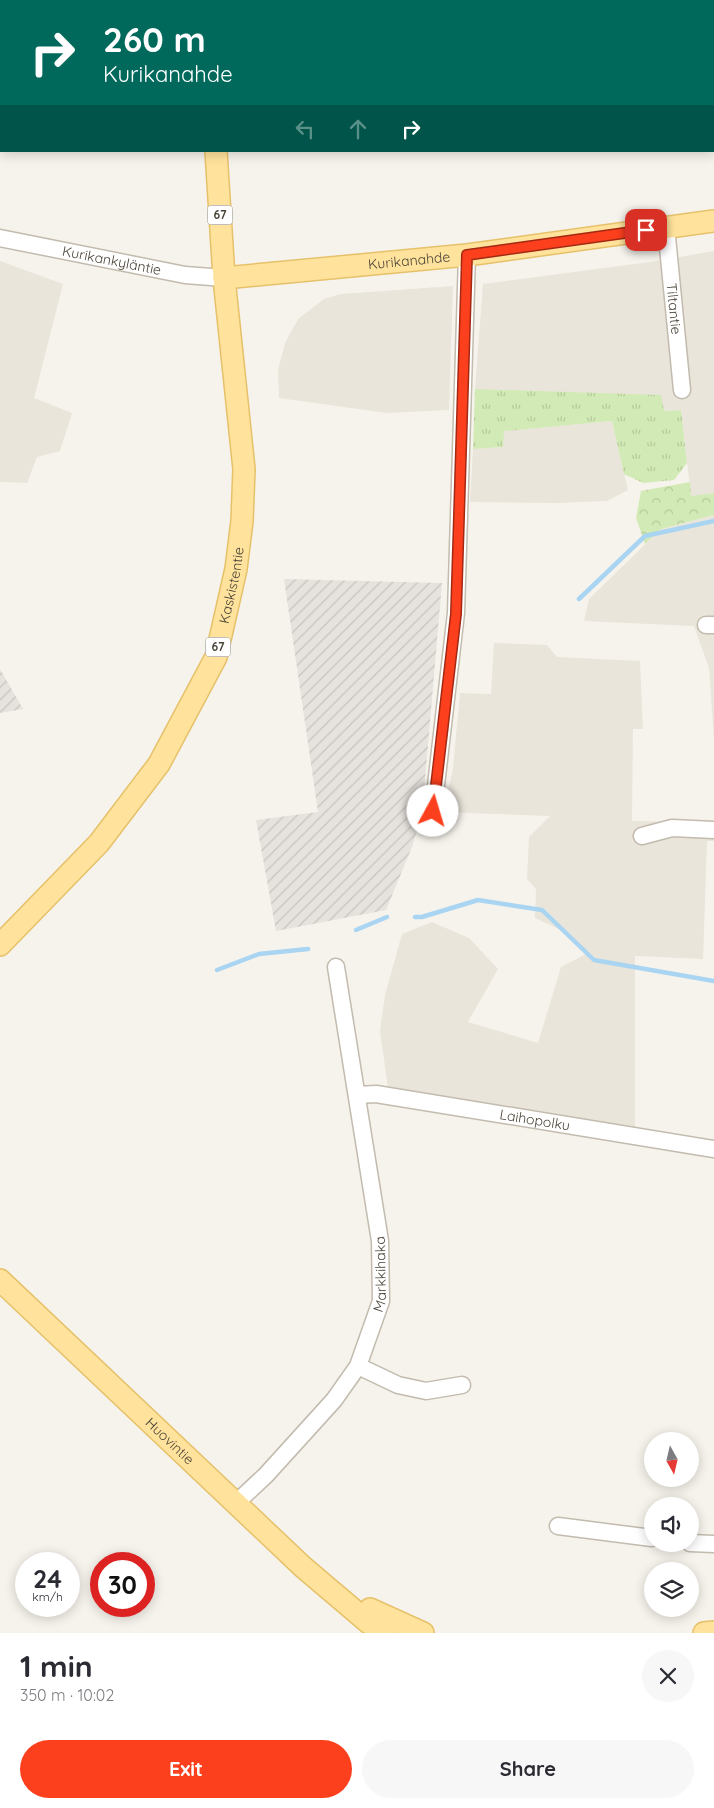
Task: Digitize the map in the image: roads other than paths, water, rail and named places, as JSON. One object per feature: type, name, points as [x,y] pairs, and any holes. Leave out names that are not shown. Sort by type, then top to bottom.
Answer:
[{"type":"main road","name":"Kaskistentie","points":[[0,945],[99,843],[159,764],[216,657],[236,569],[242,521],[244,469],[224,278],[216,152]]},
{"type":"main road","name":"Kurikanahde","points":[[224,278],[467,255],[714,221]]},
{"type":"main road","name":"Huovintie","points":[[0,1280],[235,1504],[369,1623],[386,1633]]},
{"type":"main road","name":"Huovintie","points":[[342,1599],[423,1633]]},
{"type":"main road","points":[[704,1633],[714,1632]]},
{"type":"street","name":"Tiltantie","points":[[666,228],[682,390]]},
{"type":"street","name":"Kurikankyläntie","points":[[0,238],[185,275],[224,278]]},
{"type":"street","points":[[433,811],[456,614],[467,255]]},
{"type":"street","points":[[642,836],[672,828],[714,830]]},
{"type":"street","name":"Markkihaka","points":[[235,1504],[266,1475],[334,1400],[358,1366],[380,1301],[380,1241],[336,967]]},
{"type":"street","name":"Laihopolku","points":[[357,1095],[376,1094],[714,1149]]},
{"type":"street","points":[[358,1366],[398,1385],[426,1391],[462,1385]]},
{"type":"street","points":[[558,1526],[644,1537]]},
{"type":"street","points":[[699,1543],[714,1544]]},
{"type":"waterway","points":[[579,599],[645,536],[714,521]]},
{"type":"waterway","points":[[415,917],[422,917],[478,900],[542,910],[594,960],[714,981]]},
{"type":"waterway","points":[[356,930],[387,917]]},
{"type":"waterway","points":[[217,970],[259,954],[308,949]]}]
